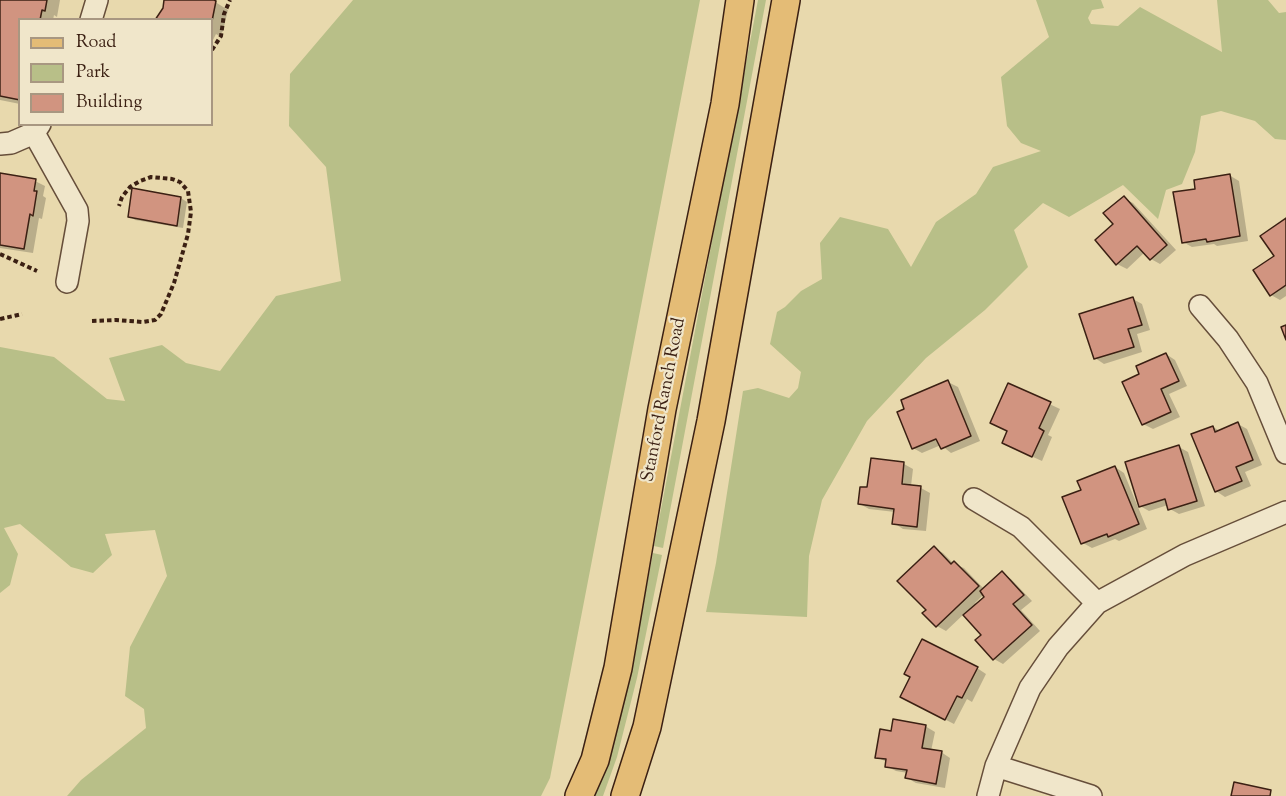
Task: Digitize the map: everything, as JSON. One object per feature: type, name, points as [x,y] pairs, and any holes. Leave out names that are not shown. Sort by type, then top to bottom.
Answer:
[{"type":"main road","name":"Stanford Ranch Road","points":[[579,796],[595,760],[618,669],[662,409],[724,104],[740,0]]},
{"type":"main road","points":[[625,796],[648,727],[711,420],[786,0]]},
{"type":"street","points":[[92,18],[97,0]]},
{"type":"street","points":[[0,144],[11,143],[37,129],[77,210],[78,221],[66,282]]},
{"type":"street","points":[[1200,306],[1228,339],[1257,383],[1286,453]]},
{"type":"street","points":[[975,499],[1021,527],[1097,603]]},
{"type":"street","points":[[988,796],[996,766],[1030,688],[1058,647],[1097,603],[1185,555],[1286,512]]},
{"type":"street","points":[[996,766],[1091,796]]},
{"type":"path","points":[[213,48],[221,36],[224,14],[230,0]]},
{"type":"path","points":[[92,321],[143,322],[155,320],[162,314],[174,283],[188,234],[190,212],[188,191],[180,182],[151,177],[140,180],[126,192],[119,206]]},
{"type":"path","points":[[0,254],[37,271]]},
{"type":"path","points":[[0,319],[22,314]]},
{"type":"green space","points":[[353,0],[700,0],[550,778],[541,796],[67,796],[81,780],[146,728],[144,709],[125,696],[130,647],[167,576],[155,530],[105,534],[112,555],[93,573],[71,567],[20,524],[4,528],[18,554],[10,585],[0,593],[0,347],[54,357],[107,399],[125,401],[109,358],[162,345],[186,363],[220,371],[276,296],[341,281],[326,167],[289,126],[290,74]]},
{"type":"green space","points":[[758,0],[766,0],[663,548],[654,546]]},
{"type":"green space","points":[[1036,0],[1101,0],[1104,8],[1092,10],[1088,18],[1091,24],[1118,26],[1140,7],[1222,52],[1217,0],[1268,0],[1279,13],[1286,12],[1286,140],[1275,139],[1255,121],[1221,111],[1201,116],[1195,152],[1182,184],[1166,190],[1158,219],[1123,185],[1069,217],[1043,203],[1014,230],[1028,267],[985,310],[926,358],[867,421],[822,500],[809,556],[807,617],[706,612],[743,391],[758,388],[789,398],[798,388],[801,372],[770,344],[777,312],[801,291],[822,279],[820,243],[840,217],[888,229],[911,267],[936,222],[976,194],[993,167],[1041,151],[1021,143],[1007,126],[1001,77],[1049,37]]},
{"type":"green space","points":[[653,553],[662,555],[637,678],[617,757],[603,796],[594,796],[630,676]]},
{"type":"building","points":[[0,0],[47,0],[45,11],[42,10],[40,18],[18,18],[18,100],[0,96]]},
{"type":"building","points":[[164,0],[216,1],[213,18],[156,18],[163,8]]},
{"type":"building","points":[[0,173],[36,179],[34,191],[37,191],[33,216],[30,214],[24,249],[0,245]]},
{"type":"building","points":[[1230,174],[1240,236],[1207,242],[1206,239],[1182,243],[1173,192],[1195,189],[1194,180]]},
{"type":"building","points":[[132,188],[181,197],[177,226],[128,217]]},
{"type":"building","points":[[1124,196],[1167,245],[1150,260],[1137,246],[1116,265],[1095,240],[1113,224],[1103,213]]},
{"type":"building","points":[[1286,218],[1286,285],[1270,296],[1253,270],[1274,256],[1260,236]]},
{"type":"building","points":[[1133,297],[1142,325],[1128,329],[1134,347],[1094,359],[1079,314]]},
{"type":"building","points":[[1286,325],[1286,340],[1281,327]]},
{"type":"building","points":[[1166,353],[1179,381],[1161,389],[1171,412],[1142,425],[1122,382],[1139,374],[1136,366]]},
{"type":"building","points":[[948,380],[971,436],[941,449],[936,439],[912,449],[897,412],[904,409],[901,400]]},
{"type":"building","points":[[1008,383],[1051,402],[1039,428],[1044,431],[1032,457],[1002,443],[1007,431],[990,423]]},
{"type":"building","points":[[1238,422],[1253,460],[1236,467],[1242,481],[1215,492],[1191,434],[1213,426],[1215,432]]},
{"type":"building","points":[[1179,445],[1197,501],[1168,510],[1165,499],[1139,507],[1125,462]]},
{"type":"building","points":[[871,458],[904,462],[902,484],[921,486],[917,527],[892,524],[894,509],[858,504],[860,487],[867,487]]},
{"type":"building","points":[[1115,466],[1139,524],[1108,537],[1107,534],[1081,544],[1062,497],[1081,490],[1077,481]]},
{"type":"building","points":[[934,546],[951,564],[954,561],[979,586],[936,627],[922,613],[926,610],[897,581]]},
{"type":"building","points":[[1002,571],[1024,595],[1013,604],[1032,625],[993,660],[975,640],[981,635],[963,615],[984,597],[980,591]]},
{"type":"building","points":[[922,639],[978,667],[962,698],[957,696],[945,720],[900,697],[910,677],[904,674]]},
{"type":"building","points":[[893,719],[926,725],[922,748],[942,751],[936,784],[905,778],[907,770],[885,767],[886,759],[875,758],[880,729],[891,731]]},
{"type":"building","points":[[1234,782],[1271,790],[1270,796],[1231,796]]}]
